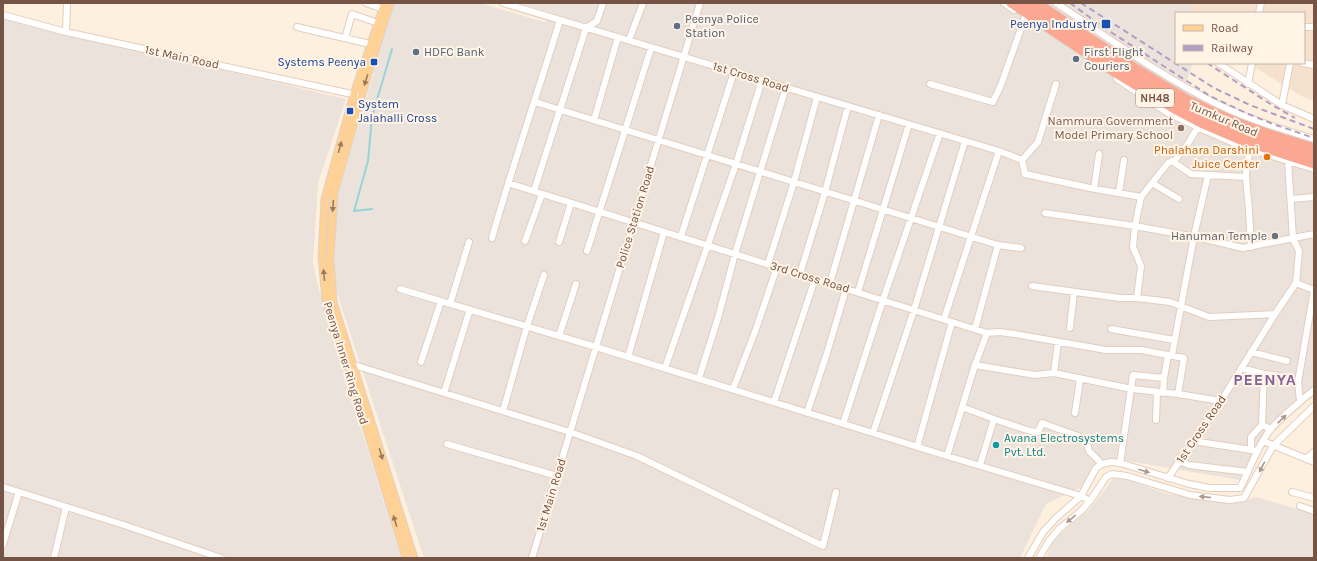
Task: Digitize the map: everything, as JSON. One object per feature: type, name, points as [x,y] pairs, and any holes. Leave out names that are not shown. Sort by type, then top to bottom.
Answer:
[{"type":"highway","name":"Tumkur Road","points":[[1011,3],[1176,110],[1216,130],[1243,141],[1314,164]]},
{"type":"highway","points":[[1024,3],[1140,80],[1185,107],[1240,132],[1314,157]]},
{"type":"highway","points":[[1037,3],[1135,68],[1188,100],[1236,122],[1314,148]]},
{"type":"highway","name":"Tumkur Road","points":[[1046,3],[1150,71],[1215,108],[1250,122],[1314,143]]},
{"type":"main road","name":"Peenya Inner Ring Road","points":[[390,3],[358,95],[325,199],[322,256],[326,301],[347,363],[406,558]]},
{"type":"main road","name":"Peenya Inner Ring Road","points":[[384,6],[370,44],[334,193],[330,260],[333,302],[414,558]]},
{"type":"street","points":[[66,32],[67,3]]},
{"type":"street","points":[[366,3],[384,6]]},
{"type":"street","name":"1st Cross Road","points":[[503,3],[818,96],[998,151],[1022,160]]},
{"type":"street","points":[[534,191],[586,28],[597,21],[603,3]]},
{"type":"street","points":[[629,40],[643,3]]},
{"type":"street","name":"Police Station Road","points":[[570,432],[700,3]]},
{"type":"street","points":[[1004,3],[1168,113],[1251,149],[1314,169]]},
{"type":"street","points":[[1056,3],[1158,71],[1216,104],[1262,123],[1314,139]]},
{"type":"street","points":[[345,38],[352,14],[378,23]]},
{"type":"street","name":"1st Main Road","points":[[3,15],[66,32],[358,95]]},
{"type":"street","points":[[930,84],[993,102],[1025,17]]},
{"type":"street","points":[[492,238],[560,20]]},
{"type":"street","points":[[297,28],[370,44]]},
{"type":"street","points":[[594,120],[618,37]]},
{"type":"street","points":[[587,251],[652,48]]},
{"type":"street","points":[[1219,64],[1282,105],[1314,119]]},
{"type":"street","points":[[1248,84],[1252,64]]},
{"type":"street","points":[[1282,105],[1290,64]]},
{"type":"street","points":[[681,236],[734,72]]},
{"type":"street","points":[[665,368],[736,164],[762,80]]},
{"type":"street","points":[[1056,84],[1038,142],[1022,160],[1025,174],[1094,189],[1141,197]]},
{"type":"street","points":[[698,378],[718,318],[735,254],[786,87]]},
{"type":"street","points":[[768,264],[794,182],[818,96]]},
{"type":"street","points":[[535,102],[971,237],[998,245],[1021,248]]},
{"type":"street","points":[[800,274],[825,192],[848,106]]},
{"type":"street","points":[[830,283],[879,115]]},
{"type":"street","points":[[858,292],[908,124]]},
{"type":"street","points":[[1137,298],[1141,266],[1133,247],[1135,226],[1141,197],[1168,163],[1175,160],[1187,145],[1198,127]]},
{"type":"street","points":[[843,424],[883,300],[940,133]]},
{"type":"street","points":[[873,433],[914,310],[965,141]]},
{"type":"street","points":[[1251,149],[1245,177],[1251,247]]},
{"type":"street","points":[[944,319],[998,151]]},
{"type":"street","points":[[1094,189],[1100,154]]},
{"type":"street","points":[[1119,193],[1124,160]]},
{"type":"street","points":[[1172,161],[1191,174],[1245,177]]},
{"type":"street","name":"1st Cross Road","points":[[1168,478],[1221,401],[1296,283],[1299,251],[1293,239],[1288,161]]},
{"type":"street","points":[[1156,420],[1160,392],[1174,340],[1194,236],[1208,175]]},
{"type":"street","name":"3rd Cross Road","points":[[508,183],[987,333],[999,332],[1015,334],[1106,350],[1141,350],[1170,355]]},
{"type":"street","points":[[1152,183],[1179,199]]},
{"type":"street","points":[[525,241],[542,194]]},
{"type":"street","points":[[1291,199],[1314,196]]},
{"type":"street","points":[[559,242],[571,203]]},
{"type":"street","points":[[1045,213],[1194,236],[1243,248],[1314,234]]},
{"type":"street","points":[[628,357],[664,232]]},
{"type":"street","points":[[450,304],[469,242]]},
{"type":"street","points":[[975,329],[998,245]]},
{"type":"street","points":[[733,390],[777,267]]},
{"type":"street","points":[[503,411],[527,326],[544,275]]},
{"type":"street","points":[[774,402],[815,279]]},
{"type":"street","points":[[1296,283],[1314,290],[1298,382],[1300,401]]},
{"type":"street","points":[[560,336],[576,284]]},
{"type":"street","points":[[1032,286],[1120,298],[1137,298],[1170,302],[1208,317],[1275,314]]},
{"type":"street","points":[[400,289],[698,378],[917,447],[1081,496],[1090,501]]},
{"type":"street","points":[[807,413],[846,289]]},
{"type":"street","points":[[1070,328],[1074,292]]},
{"type":"street","points":[[421,362],[441,301]]},
{"type":"street","points":[[444,393],[470,309]]},
{"type":"street","points":[[917,447],[952,322]]},
{"type":"street","points":[[1111,329],[1174,340]]},
{"type":"street","points":[[947,456],[975,365],[987,333]]},
{"type":"street","points":[[1054,373],[1058,342]]},
{"type":"street","points":[[1251,352],[1287,361]]},
{"type":"street","points":[[1170,355],[1184,358],[1178,394]]},
{"type":"street","points":[[354,365],[570,432],[637,456],[823,546],[836,492]]},
{"type":"street","points":[[975,365],[1035,375],[1054,373],[1132,389],[1221,401]]},
{"type":"street","points":[[1241,368],[1264,374],[1280,376]]},
{"type":"street","points":[[1255,451],[1251,437],[1262,425],[1264,374]]},
{"type":"street","points":[[1120,463],[1133,376],[1164,378]]},
{"type":"street","points":[[1075,413],[1080,379]]},
{"type":"street","points":[[1028,558],[1043,532],[1056,518],[1081,496],[1096,468],[1102,464],[1111,462],[1120,463],[1189,484],[1210,488],[1240,488],[1248,472],[1255,451],[1271,429],[1300,401],[1314,390]]},
{"type":"street","points":[[1039,558],[1049,541],[1059,529],[1081,512],[1106,477],[1112,474],[1127,476],[1190,495],[1230,500],[1244,498],[1273,446],[1314,406]]},
{"type":"street","points":[[962,407],[1030,431],[1038,432],[1042,423],[1086,439],[1089,451],[1102,464]]},
{"type":"street","points":[[980,465],[994,419]]},
{"type":"street","points":[[1262,425],[1271,429]]},
{"type":"street","name":"1st Main Road","points":[[532,558],[570,432]]},
{"type":"street","points":[[1193,441],[1255,451]]},
{"type":"street","points":[[1263,441],[1314,462]]},
{"type":"street","points":[[447,444],[557,476]]},
{"type":"street","points":[[1306,459],[1314,452]]},
{"type":"street","points":[[1179,461],[1189,465],[1248,472]]},
{"type":"street","points":[[3,487],[124,525],[221,558]]},
{"type":"street","points":[[3,544],[19,492]]},
{"type":"street","points":[[1292,492],[1314,498]]},
{"type":"street","points":[[1300,506],[1314,511]]},
{"type":"street","points":[[54,558],[66,507]]},
{"type":"shaded area","points":[[394,3],[480,3],[544,22],[561,16],[519,3],[1191,3],[1188,12],[1175,12],[1175,64],[1193,64],[1174,116],[1231,146],[1314,171],[1314,386],[1271,424],[1246,481],[1110,458],[1079,488],[1046,504],[1020,558],[424,558],[334,284],[337,198]]},
{"type":"shaded area","points":[[1191,3],[1314,3],[1314,101],[1301,96],[1250,64],[1305,64],[1305,12],[1188,12]]},
{"type":"shaded area","points":[[3,18],[346,99],[318,183],[313,264],[326,318],[401,558],[3,558]]},
{"type":"shaded area","points":[[1115,476],[1168,494],[1239,502],[1256,497],[1314,514],[1314,558],[1046,558],[1053,540],[1090,509]]},
{"type":"waterway","points":[[372,209],[354,211],[368,161],[372,117],[392,49]]},
{"type":"railway","points":[[1070,3],[1106,29],[1210,96],[1273,124],[1314,138]]},
{"type":"railway","points":[[1081,3],[1175,63]]},
{"type":"railway","points":[[1176,64],[1214,88],[1250,105],[1314,129]]},
{"type":"railway","points":[[1209,64],[1295,118]]},
{"type":"place","name":"Peenya Industry","points":[[1106,24]]},
{"type":"place","name":"Peenya Police Station","points":[[677,26]]},
{"type":"place","name":"HDFC Bank","points":[[416,52]]},
{"type":"place","name":"First Flight Couriers","points":[[1076,59]]},
{"type":"place","name":"Systems Peenya","points":[[374,62]]},
{"type":"place","name":"System Jalahalli Cross","points":[[350,111]]},
{"type":"place","name":"Nammura Government Model Primary School","points":[[1181,128]]},
{"type":"place","name":"Phalahara Darshini Juice Center","points":[[1267,157]]},
{"type":"place","name":"Hanuman Temple","points":[[1275,236]]},
{"type":"place","name":"Avana Electrosystems Pvt. Ltd.","points":[[996,445]]},
{"type":"district","name":"PEENYA","points":[[1265,379]]}]
